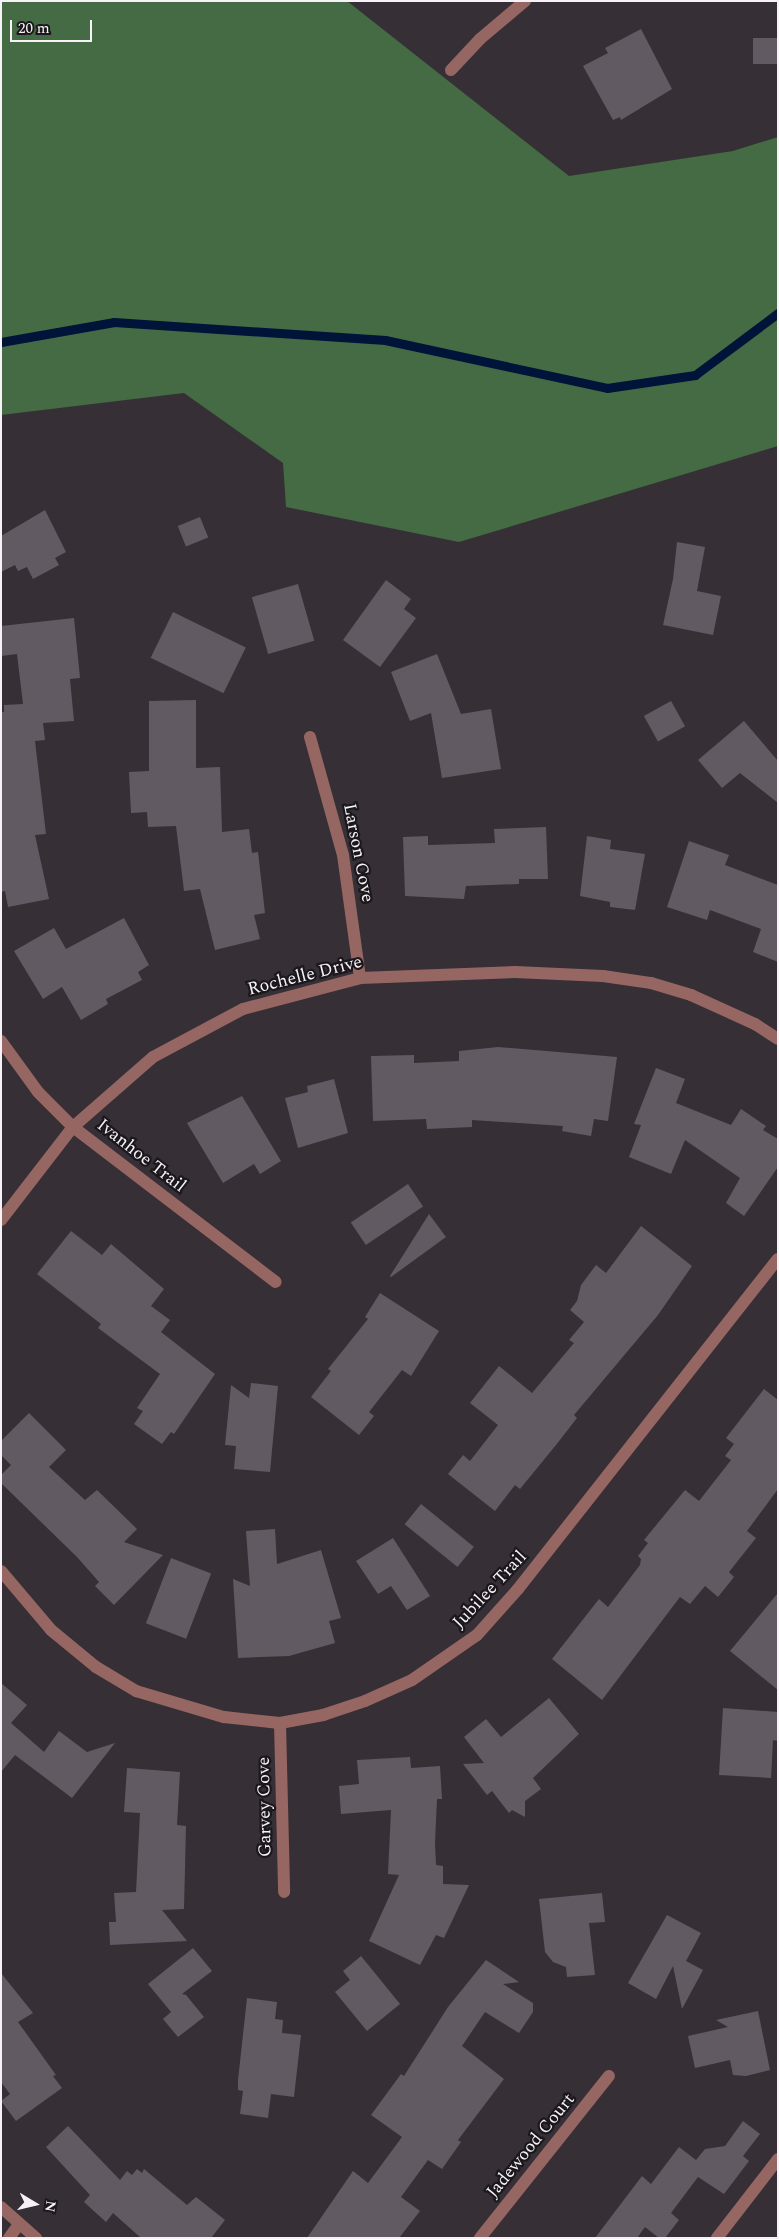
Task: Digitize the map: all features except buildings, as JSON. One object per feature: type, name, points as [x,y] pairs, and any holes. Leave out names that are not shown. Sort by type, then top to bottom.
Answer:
[{"type":"street","points":[[451,70],[480,39],[525,1]]},
{"type":"street","name":"Larson Cove","points":[[310,737],[343,855],[360,978]]},
{"type":"street","name":"Rochelle Drive","points":[[1,1220],[73,1127],[153,1057],[195,1032],[243,1009],[360,978],[515,972],[612,978],[651,984],[691,996],[755,1024],[778,1040]]},
{"type":"street","name":"Ivanhoe Trail","points":[[1,1041],[38,1092],[73,1127],[276,1282]]},
{"type":"street","name":"Jubilee Trail","points":[[1,1571],[51,1630],[96,1666],[136,1691],[224,1717],[280,1723],[323,1715],[365,1702],[412,1680],[476,1635],[518,1589],[778,1259]]},
{"type":"street","name":"Garvey Cove","points":[[280,1723],[284,1892]]},
{"type":"street","name":"Jadewood Court","points":[[480,2238],[609,2076]]},
{"type":"street","points":[[717,2238],[778,2159]]},
{"type":"street","points":[[1,2207],[36,2238]]},
{"type":"street","points":[[9,2238],[19,2224]]},
{"type":"green space","points":[[1,1],[347,1],[569,176],[733,151],[778,137],[778,446],[459,542],[286,507],[283,463],[184,393],[1,415]]},
{"type":"waterway","points":[[1,342],[114,322],[385,340],[607,388],[695,375],[778,313]]}]
